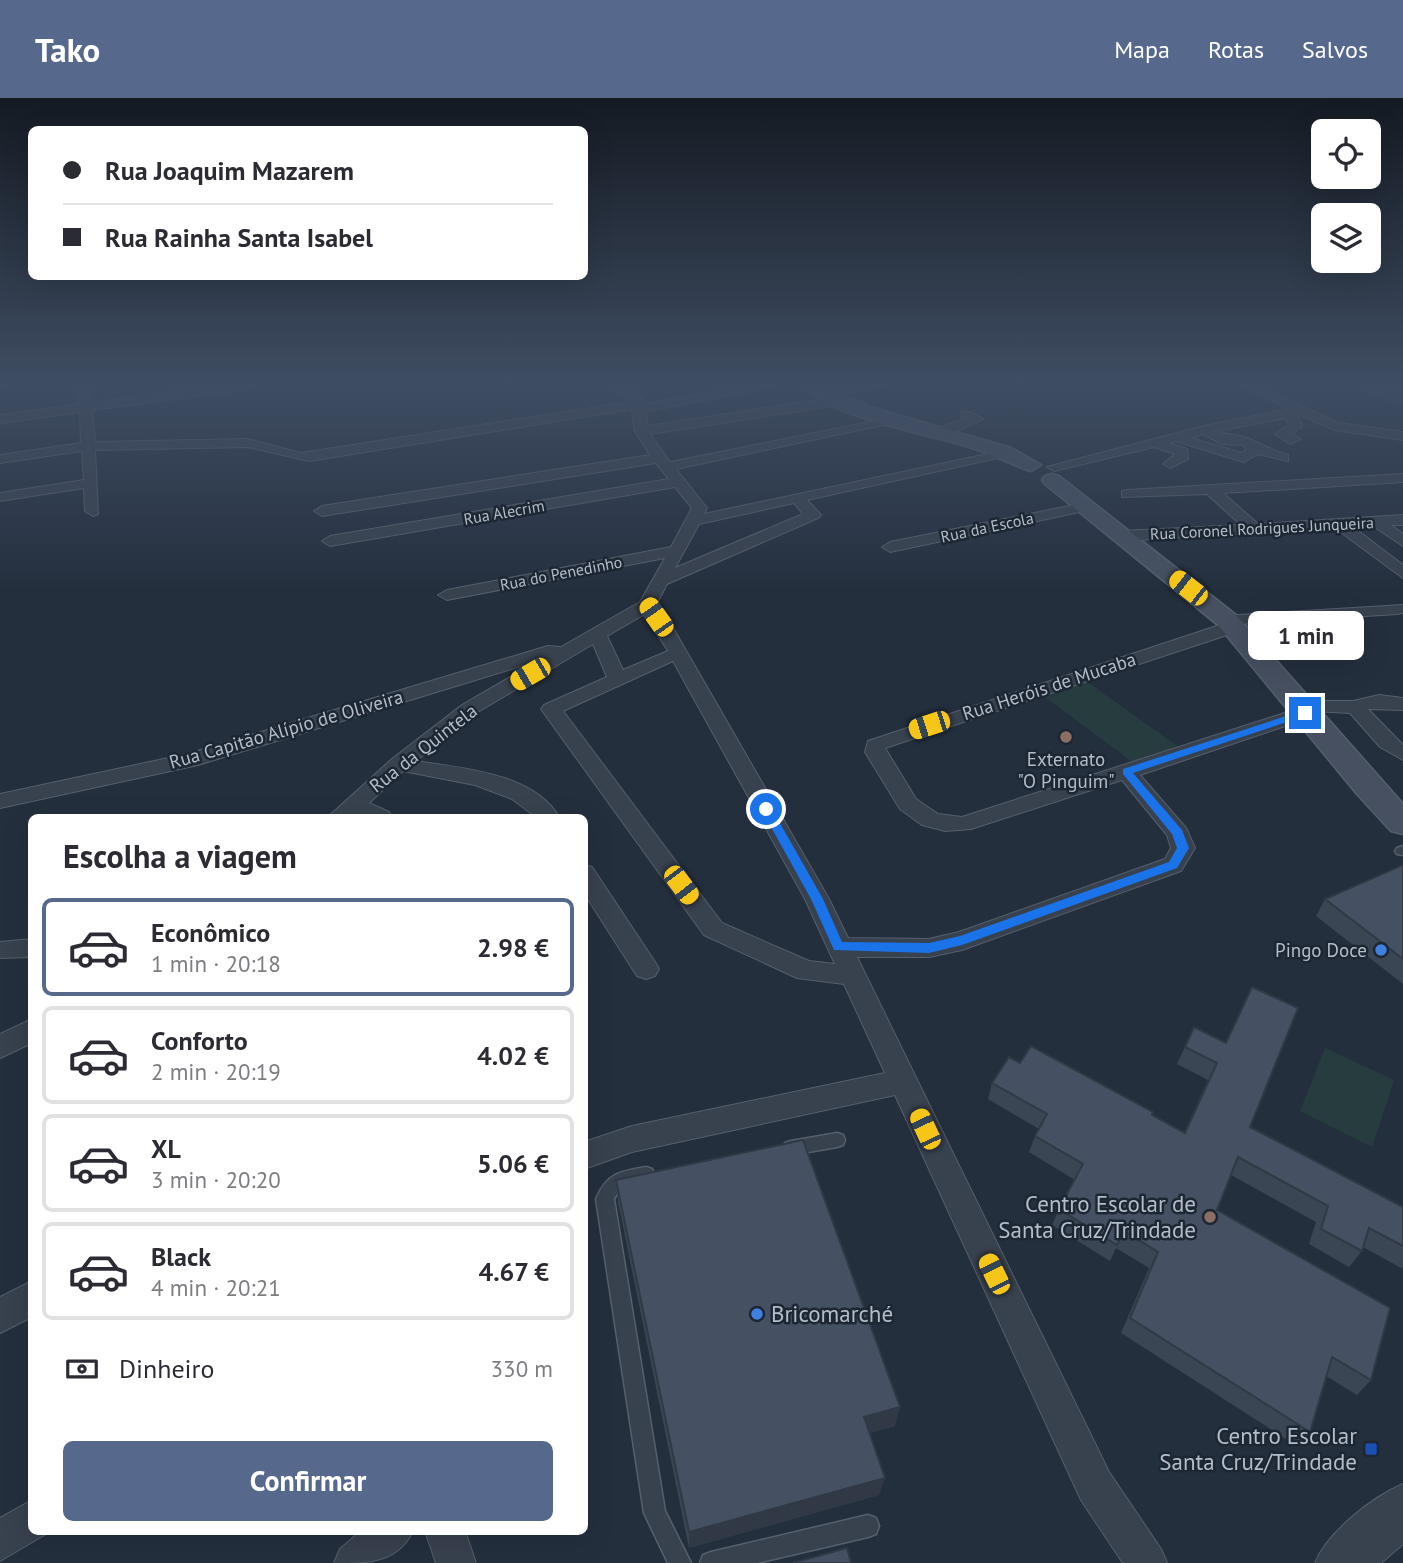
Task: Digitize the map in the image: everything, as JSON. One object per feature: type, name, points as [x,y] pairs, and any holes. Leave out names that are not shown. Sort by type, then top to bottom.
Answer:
[{"type":"main road","points":[[1009,453],[1046,471],[1084,507],[1230,623],[1368,787],[1403,823]]},
{"type":"street","points":[[0,459],[38,453]]},
{"type":"street","points":[[89,453],[93,511]]},
{"type":"street","points":[[279,453],[309,457],[333,453]]},
{"type":"street","points":[[657,453],[700,508],[654,593],[671,640],[817,899],[850,975],[1095,1486],[1147,1563]]},
{"type":"street","points":[[322,511],[716,453]]},
{"type":"street","points":[[692,521],[1000,453]]},
{"type":"street","points":[[1046,471],[1112,453]]},
{"type":"street","points":[[1170,464],[1181,459],[1182,453]]},
{"type":"street","points":[[1230,453],[1270,467]]},
{"type":"street","points":[[1244,458],[1250,453]]},
{"type":"street","points":[[1269,453],[1283,458]]},
{"type":"street","points":[[1127,494],[1403,479]]},
{"type":"street","name":"Rua Alecrim","points":[[330,541],[679,482]]},
{"type":"street","points":[[0,497],[91,483]]},
{"type":"street","points":[[1210,489],[1255,529]]},
{"type":"street","name":"Rua da Quintela","points":[[346,811],[399,764],[469,709],[597,634],[654,593],[813,514],[797,498]]},
{"type":"street","name":"Rua da Escola","points":[[890,547],[1084,507]]},
{"type":"street","name":"Rua Coronel Rodrigues Junqueira","points":[[1122,536],[1403,520]]},
{"type":"street","points":[[1377,522],[1403,541]]},
{"type":"street","points":[[1339,524],[1403,573]]},
{"type":"street","name":"Rua do Penedinho","points":[[447,595],[676,551]]},
{"type":"street","points":[[1230,623],[1401,607]]},
{"type":"street","name":"Rua Heróis de Mucaba","points":[[1126,772],[963,824],[946,825],[926,819],[912,810],[875,752],[875,745],[1230,623]]},
{"type":"street","points":[[597,634],[618,679]]},
{"type":"street","name":"Rua Capitão Alípio de Oliveira","points":[[0,801],[191,760],[549,650],[570,650]]},
{"type":"street","points":[[668,656],[551,709],[713,929],[806,971],[850,975]]},
{"type":"street","points":[[838,947],[929,948],[962,940],[1173,865],[1183,848],[1178,832],[1126,772],[1301,709],[1356,707],[1364,702],[1403,704]]},
{"type":"street","points":[[1356,707],[1387,743],[1403,754]]},
{"type":"street","points":[[399,764],[513,790],[532,800],[545,814]]},
{"type":"street","points":[[346,811],[364,814]]},
{"type":"street","points":[[588,879],[646,969]]},
{"type":"street","points":[[5,950],[28,948]]},
{"type":"street","points":[[0,1047],[28,1032]]},
{"type":"street","points":[[588,1155],[632,1139],[902,1081]]},
{"type":"street","points":[[0,1316],[28,1300]]},
{"type":"street","points":[[1361,1557],[1403,1510]]},
{"type":"street","points":[[0,1541],[28,1523]]},
{"type":"street","points":[[354,1563],[388,1535]]},
{"type":"street","points":[[446,1535],[456,1563]]},
{"type":"lane","points":[[769,1152],[837,1140]]},
{"type":"lane","points":[[660,1172],[619,1179],[608,1187],[605,1199],[655,1513],[680,1563]]},
{"type":"lane","points":[[711,1563],[868,1525]]},
{"type":"green space","points":[[1087,682],[1180,748],[1134,763],[1045,697]]},
{"type":"green space","points":[[1325,1048],[1394,1080],[1372,1147],[1300,1111]]},
{"type":"building","points":[[1403,865],[1403,959],[1325,899]]},
{"type":"building","points":[[1252,987],[1298,1008],[1250,1127],[1403,1207],[1403,1246],[1369,1228],[1362,1251],[1321,1229],[1328,1206],[1238,1157],[1217,1210],[1390,1308],[1371,1380],[1332,1357],[1310,1432],[1130,1318],[1158,1252],[1124,1231],[1117,1245],[1059,1209],[1083,1164],[1035,1136],[1047,1114],[992,1083],[1009,1057],[1020,1063],[1031,1046],[1153,1112],[1152,1115],[1185,1133],[1217,1063],[1185,1047],[1194,1027],[1226,1043]]},
{"type":"building","points":[[803,1140],[900,1407],[864,1417],[885,1478],[689,1532],[616,1180]]},
{"type":"building","points":[[847,1548],[851,1563],[793,1563]]},
{"type":"place","name":"Externato \"O Pinguim\"","points":[[1066,737]]},
{"type":"place","name":"Pingo Doce","points":[[1381,950]]},
{"type":"place","name":"Centro Escolar de Santa Cruz/Trindade","points":[[1210,1217]]},
{"type":"place","name":"Bricomarché","points":[[757,1314]]},
{"type":"place","name":"Centro Escolar Santa Cruz/Trindade","points":[[1371,1449]]},
{"type":"route","points":[[766,809],[817,899],[838,947],[929,948],[962,940],[1173,865],[1180,858],[1183,848],[1178,832],[1126,772],[1305,713]]}]
